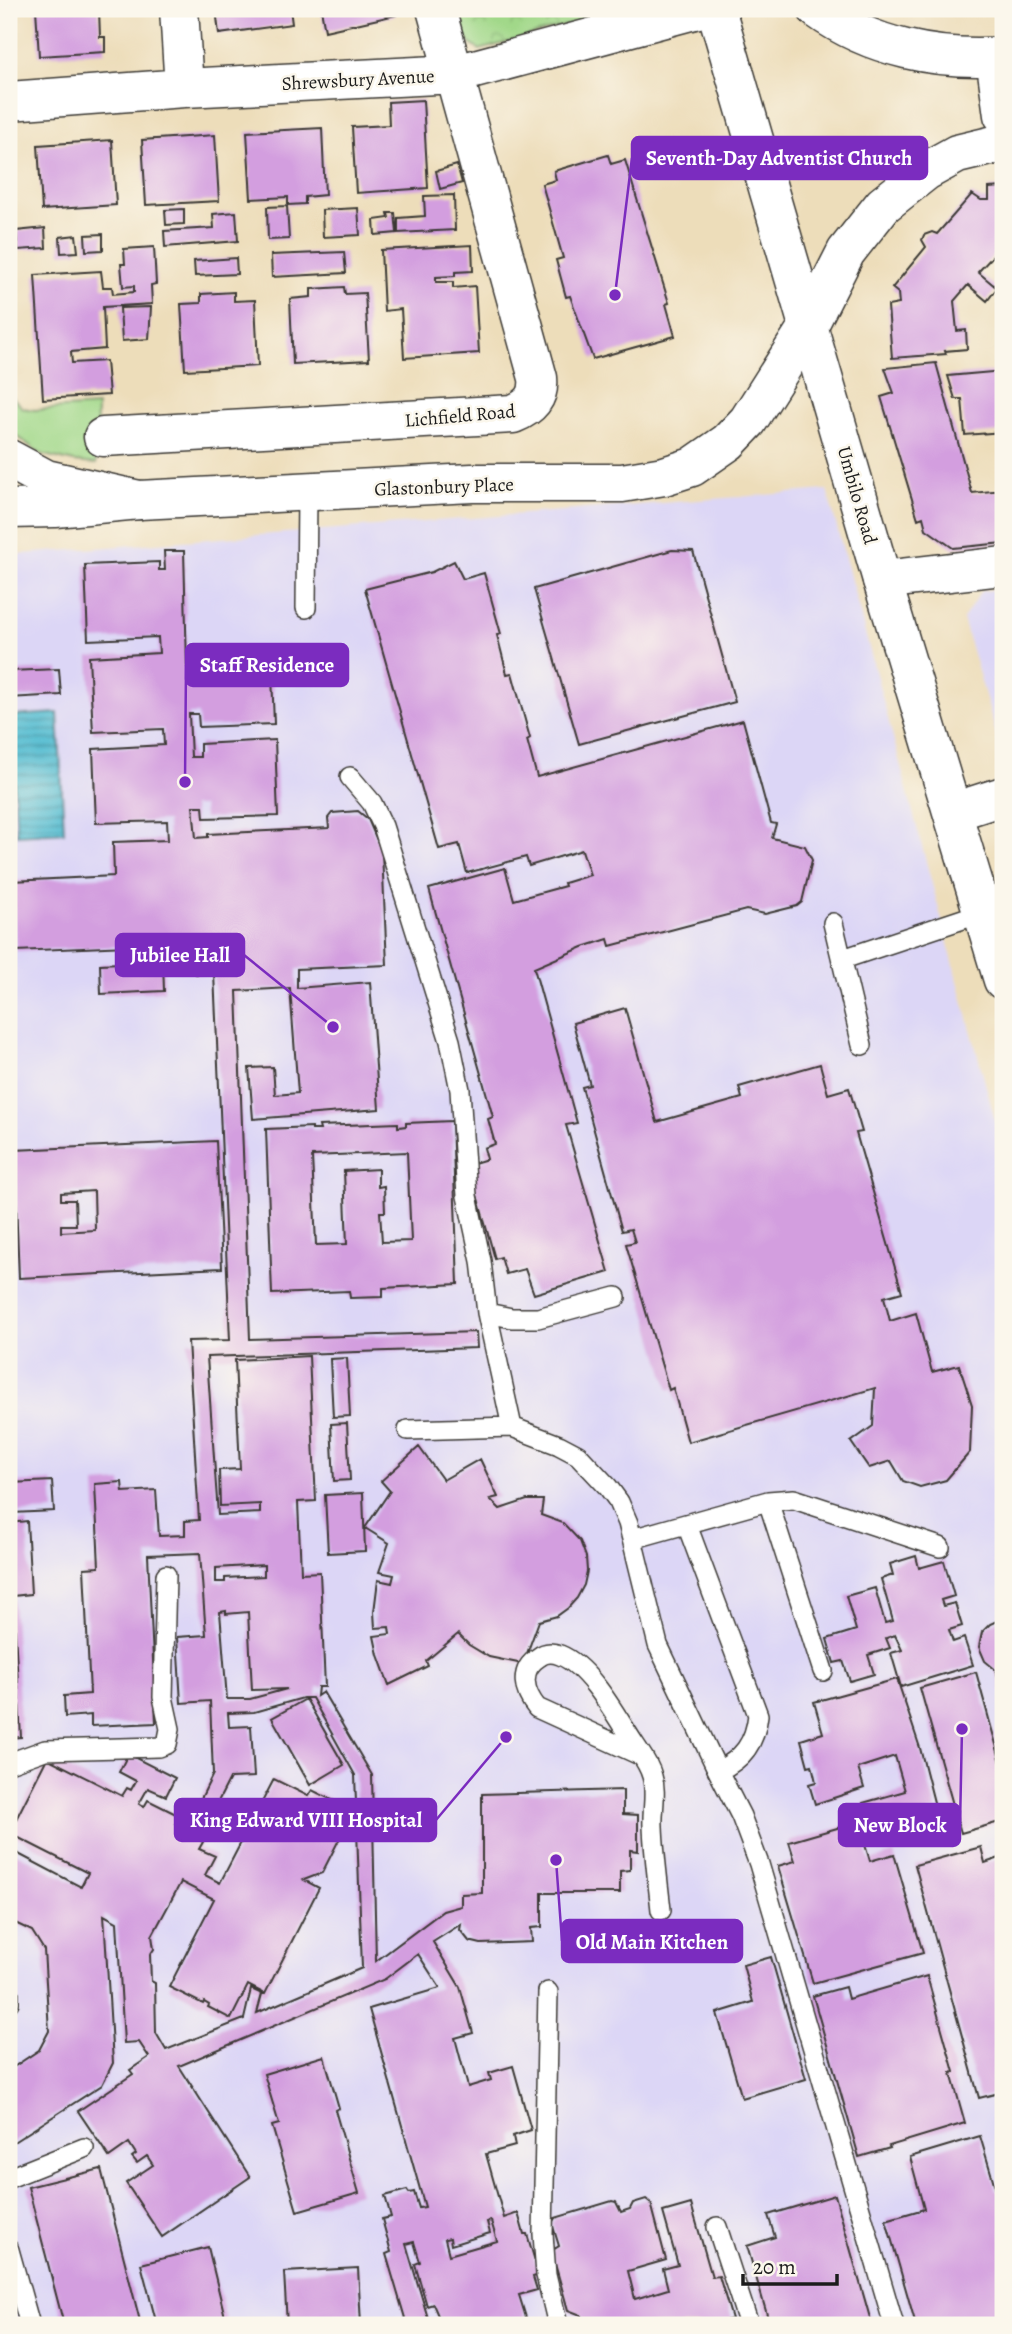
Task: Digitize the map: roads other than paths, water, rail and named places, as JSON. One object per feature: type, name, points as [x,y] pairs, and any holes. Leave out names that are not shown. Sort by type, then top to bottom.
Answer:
[{"type":"street","points":[[179,9],[184,88]]},
{"type":"street","name":"Lichfield Road","points":[[103,437],[513,414],[525,409],[535,400],[539,388],[538,378],[436,9]]},
{"type":"street","name":"Shrewsbury Avenue","points":[[9,101],[184,88],[456,74],[698,9]]},
{"type":"street","name":"Umbilo Road","points":[[716,9],[882,580],[1003,980]]},
{"type":"street","points":[[817,9],[836,23],[912,51],[942,57],[999,56],[1003,115]]},
{"type":"street","name":"Glastonbury Place","points":[[9,509],[472,483],[622,483],[664,476],[692,467],[728,443],[748,421],[809,325],[846,252],[883,205],[926,171],[957,154],[1003,143]]},
{"type":"street","points":[[9,459],[46,479],[139,500]]},
{"type":"street","points":[[882,580],[1003,566]]},
{"type":"street","points":[[953,812],[1003,796]]},
{"type":"lane","points":[[306,608],[307,492]]},
{"type":"lane","points":[[350,777],[372,803],[383,827],[450,1041],[460,1090],[467,1196],[481,1261],[487,1313],[512,1427]]},
{"type":"lane","points":[[843,959],[984,912]]},
{"type":"lane","points":[[833,923],[862,1045]]},
{"type":"lane","points":[[487,1313],[512,1318],[538,1318],[616,1297]]},
{"type":"lane","points":[[408,1430],[512,1427],[545,1438],[578,1455],[619,1502],[628,1523],[658,1645],[741,1816],[759,1864],[894,2325]]},
{"type":"lane","points":[[632,1539],[768,1501],[794,1499],[940,1547]]},
{"type":"lane","points":[[768,1501],[824,1671]]},
{"type":"lane","points":[[687,1525],[758,1715],[756,1730],[742,1756],[718,1771]]},
{"type":"lane","points":[[9,1763],[45,1750],[159,1747],[167,1744],[170,1729],[163,1697],[166,1575]]},
{"type":"lane","points":[[642,1756],[537,1708],[531,1701],[524,1680],[528,1665],[543,1654],[551,1652],[562,1655],[594,1684],[642,1756],[653,1777],[653,1830],[661,1910]]},
{"type":"lane","points":[[548,1992],[543,2234],[547,2275],[558,2325]]},
{"type":"lane","points":[[9,1994],[9,2002]]},
{"type":"lane","points":[[9,2178],[84,2148]]},
{"type":"lane","points":[[717,2227],[749,2325]]},
{"type":"lane","points":[[9,2250],[30,2325]]},
{"type":"water","points":[[58,713],[64,832],[17,835],[10,716]]},
{"type":"place","name":"Seventh-Day Adventist Church","points":[[615,295]]},
{"type":"place","name":"Staff Residence","points":[[185,782]]},
{"type":"place","name":"Jubilee Hall","points":[[333,1027]]},
{"type":"place","name":"New Block","points":[[962,1729]]},
{"type":"place","name":"King Edward VIII Hospital","points":[[506,1737]]},
{"type":"place","name":"Old Main Kitchen","points":[[556,1860]]}]
